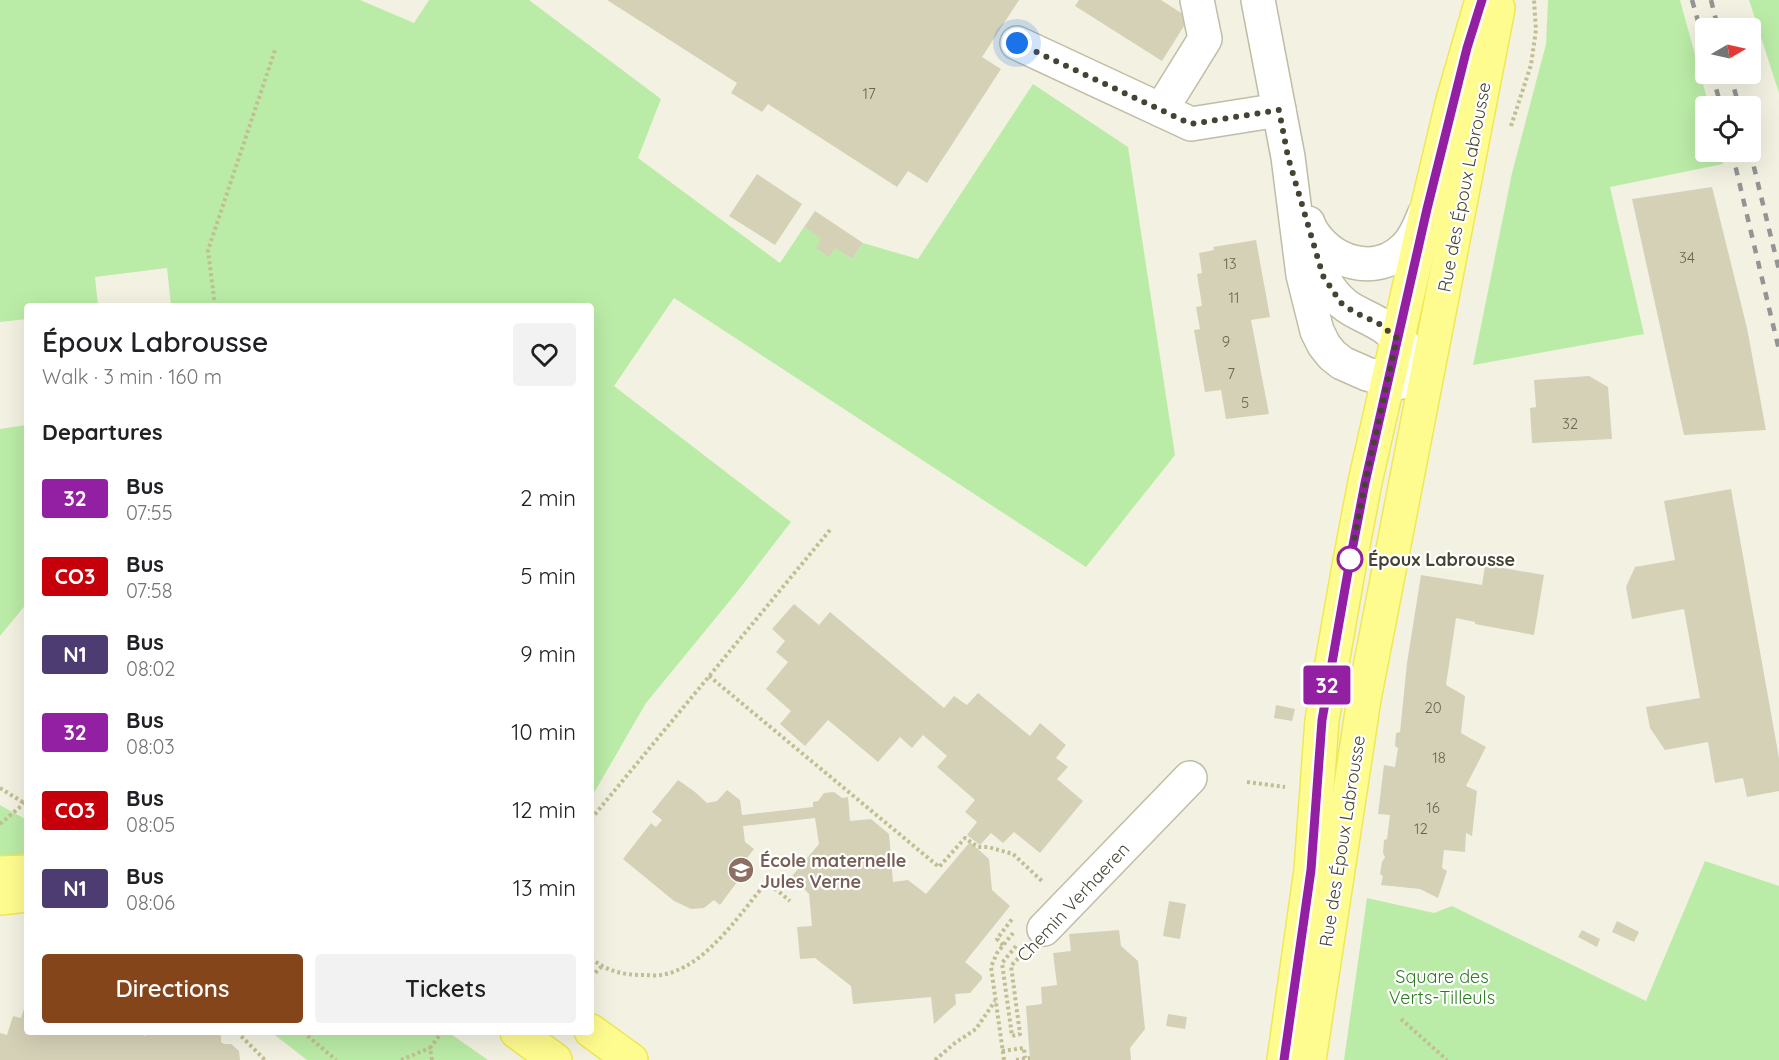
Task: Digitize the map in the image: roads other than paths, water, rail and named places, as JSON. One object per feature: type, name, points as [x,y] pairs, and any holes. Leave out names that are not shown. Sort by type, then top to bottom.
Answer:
[{"type":"main road","name":"Rue des Époux Labrousse","points":[[1284,1060],[1311,870],[1322,720],[1365,483],[1427,209],[1456,90],[1482,0]]},
{"type":"main road","name":"Rue des Époux Labrousse","points":[[1309,1060],[1364,699],[1500,0]]},
{"type":"main road","points":[[0,873],[24,872]]},
{"type":"main road","points":[[0,898],[24,895]]},
{"type":"main road","points":[[594,1032],[631,1060]]},
{"type":"main road","points":[[521,1035],[555,1060]]},
{"type":"street","points":[[1161,111],[1205,39],[1197,0]]},
{"type":"street","name":"Rue des Époux Labrousse","points":[[1258,0],[1288,157],[1303,275],[1317,330],[1324,345],[1342,363],[1398,383],[1426,375],[1397,338],[1378,323],[1341,303],[1330,288],[1317,261],[1288,157]]},
{"type":"street","points":[[1017,43],[1191,124],[1279,110]]},
{"type":"street","name":"Rue des Époux Labrousse","points":[[1308,224],[1316,240],[1326,249],[1348,261],[1368,265],[1396,256],[1406,248],[1416,236],[1427,209]]},
{"type":"street","name":"Chemin Verhaeren","points":[[1031,928],[1067,906],[1190,778]]},
{"type":"railway","points":[[1692,0],[1697,18]]},
{"type":"railway","points":[[1711,0],[1716,18]]},
{"type":"railway","points":[[1715,84],[1718,96]]},
{"type":"railway","points":[[1733,84],[1736,96]]},
{"type":"railway","points":[[1734,162],[1779,350]]},
{"type":"railway","points":[[1753,162],[1779,270]]},
{"type":"place","name":"Époux Labrousse","points":[[1350,559]]},
{"type":"place","name":"École maternelle Jules Verne","points":[[741,870]]},
{"type":"park label","name":"Square des Verts-Tilleuls","points":[[1442,986]]}]
